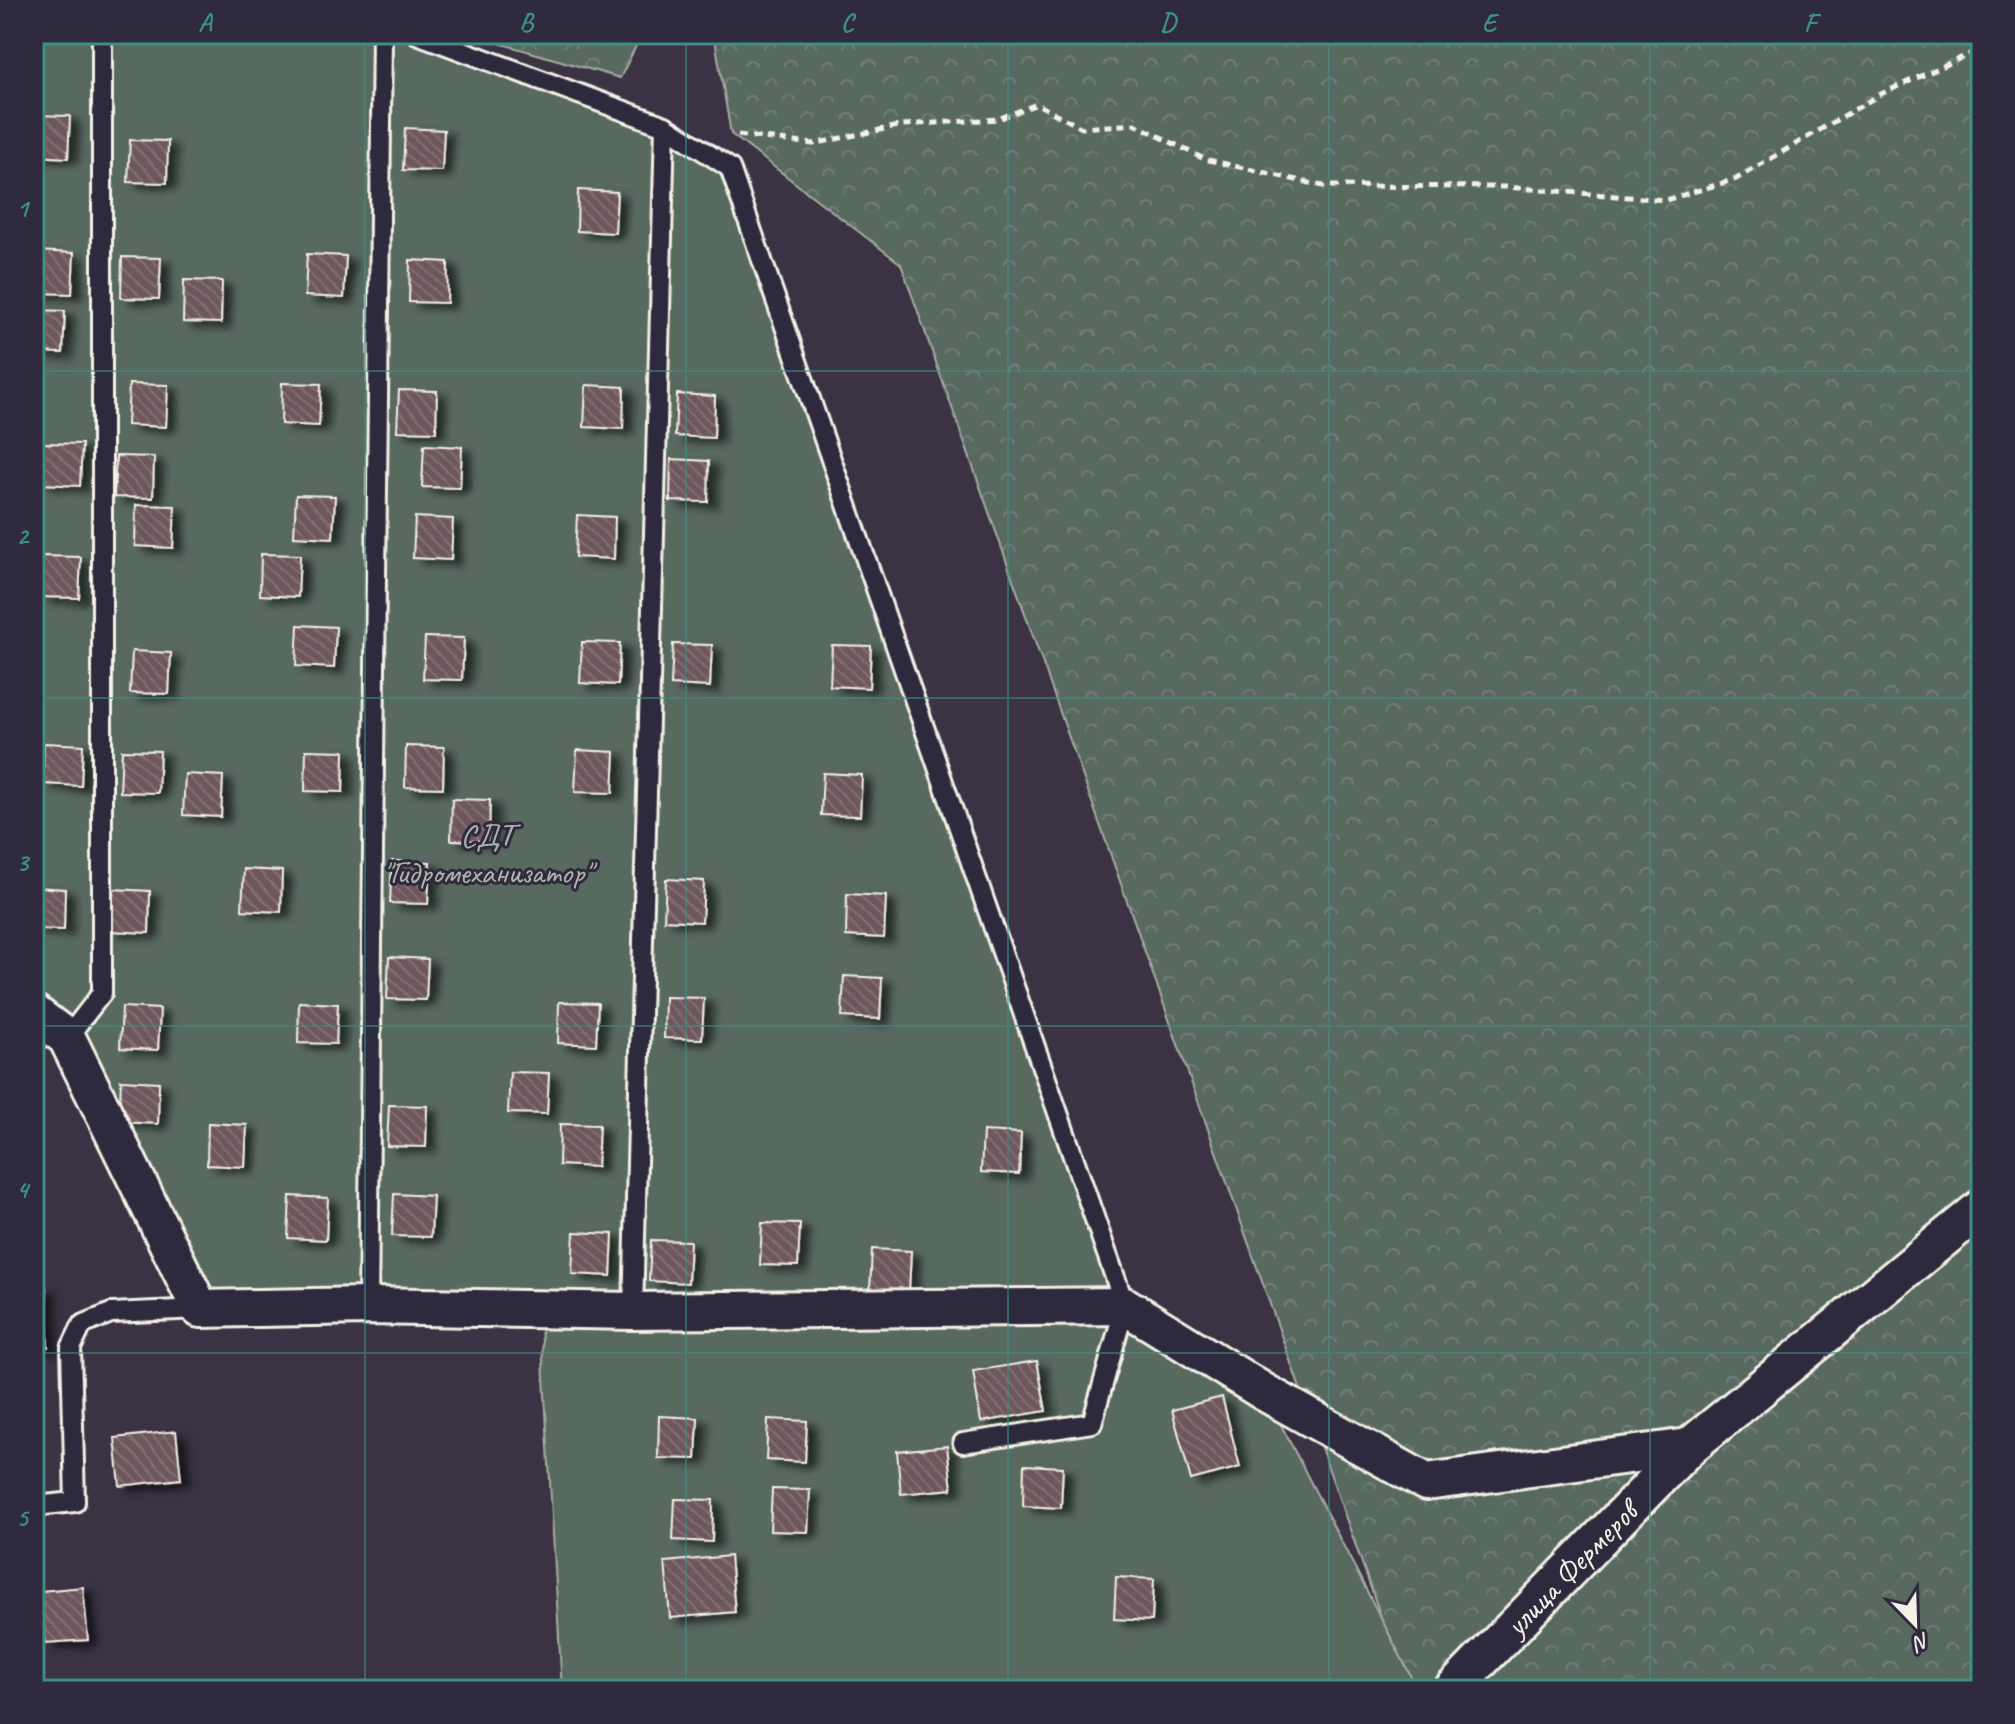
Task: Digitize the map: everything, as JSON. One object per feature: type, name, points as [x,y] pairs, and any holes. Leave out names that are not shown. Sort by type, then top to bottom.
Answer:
[{"type":"street","points":[[34,1013],[67,1038],[200,1309],[368,1306],[633,1311],[1125,1306],[1264,1392],[1426,1482],[1689,1447]]},
{"type":"street","name":"улица Фермеров","points":[[1452,1690],[1689,1447],[1981,1208]]},
{"type":"lane","points":[[67,1038],[102,993],[102,34]]},
{"type":"lane","points":[[368,1306],[382,34]]},
{"type":"lane","points":[[417,34],[665,126],[730,168],[1125,1306],[1092,1423],[963,1443]]},
{"type":"lane","points":[[633,1311],[665,126]]},
{"type":"lane","points":[[34,1506],[75,1502],[71,1348],[82,1325],[111,1313],[200,1309]]},
{"type":"path","points":[[724,133],[813,144],[903,125],[998,119],[1037,104],[1082,128],[1135,124],[1204,159],[1323,186],[1506,187],[1666,200],[1736,179],[1881,94],[1981,49]]},
{"type":"green space","name":"СДТ \"Гидромеханизатор\"","points":[[34,34],[417,34],[665,126],[730,168],[1125,1306],[1264,1392],[1418,1690],[562,1690],[540,1308],[200,1309],[34,1013]]},
{"type":"green space","points":[[468,34],[642,34],[620,78]]},
{"type":"green space","points":[[714,34],[1981,34],[1981,1690],[1407,1690],[901,264],[731,134]]},
{"type":"building","points":[[34,115],[70,116],[68,158],[34,156]]},
{"type":"building","points":[[405,128],[444,130],[442,171],[403,170]]},
{"type":"building","points":[[130,140],[168,141],[167,183],[128,182]]},
{"type":"building","points":[[578,190],[617,192],[615,233],[577,231]]},
{"type":"building","points":[[36,251],[74,253],[72,294],[34,293]]},
{"type":"building","points":[[307,254],[346,256],[344,298],[305,296]]},
{"type":"building","points":[[122,257],[161,258],[159,299],[121,298]]},
{"type":"building","points":[[410,260],[448,262],[447,303],[409,302]]},
{"type":"building","points":[[184,280],[222,281],[221,323],[183,322]]},
{"type":"building","points":[[34,310],[65,311],[63,353],[34,352]]},
{"type":"building","points":[[282,383],[321,384],[319,426],[281,424]]},
{"type":"building","points":[[129,384],[168,385],[166,427],[127,425]]},
{"type":"building","points":[[586,385],[624,387],[623,429],[584,427]]},
{"type":"building","points":[[399,390],[437,391],[436,432],[397,431]]},
{"type":"building","points":[[677,394],[715,396],[714,438],[675,436]]},
{"type":"building","points":[[43,443],[82,444],[80,486],[42,484]]},
{"type":"building","points":[[424,445],[462,447],[460,488],[422,487]]},
{"type":"building","points":[[116,456],[154,457],[153,498],[114,497]]},
{"type":"building","points":[[671,459],[709,461],[708,502],[670,501]]},
{"type":"building","points":[[296,495],[335,496],[333,538],[294,536]]},
{"type":"building","points":[[136,505],[175,506],[173,548],[135,546]]},
{"type":"building","points":[[577,515],[615,517],[614,559],[575,557]]},
{"type":"building","points":[[415,517],[453,519],[451,560],[413,558]]},
{"type":"building","points":[[261,554],[300,555],[298,597],[260,595]]},
{"type":"building","points":[[42,556],[81,557],[79,598],[40,597]]},
{"type":"building","points":[[298,625],[336,627],[334,668],[296,666]]},
{"type":"building","points":[[425,637],[464,638],[462,680],[423,679]]},
{"type":"building","points":[[582,642],[620,643],[618,685],[580,683]]},
{"type":"building","points":[[673,644],[712,645],[710,687],[671,685]]},
{"type":"building","points":[[832,645],[871,646],[869,688],[830,686]]},
{"type":"building","points":[[132,651],[171,653],[169,694],[130,693]]},
{"type":"building","points":[[44,743],[83,745],[81,786],[43,784]]},
{"type":"building","points":[[406,746],[444,747],[443,788],[405,787]]},
{"type":"building","points":[[122,750],[160,751],[158,793],[120,792]]},
{"type":"building","points":[[306,750],[344,751],[343,792],[305,791]]},
{"type":"building","points":[[577,750],[615,752],[613,793],[575,792]]},
{"type":"building","points":[[823,773],[862,775],[860,816],[821,815]]},
{"type":"building","points":[[185,774],[223,776],[221,817],[183,815]]},
{"type":"building","points":[[452,799],[490,800],[489,841],[451,840]]},
{"type":"building","points":[[392,861],[430,862],[428,904],[390,903]]},
{"type":"building","points":[[244,869],[282,871],[281,912],[242,910]]},
{"type":"building","points":[[666,879],[704,881],[702,922],[664,920]]},
{"type":"building","points":[[34,887],[65,889],[64,930],[34,929]]},
{"type":"building","points":[[112,889],[150,891],[149,933],[110,931]]},
{"type":"building","points":[[847,894],[886,896],[884,938],[846,936]]},
{"type":"building","points":[[389,957],[428,959],[426,1000],[387,999]]},
{"type":"building","points":[[844,976],[882,978],[880,1019],[842,1017]]},
{"type":"building","points":[[665,997],[704,998],[702,1039],[664,1038]]},
{"type":"building","points":[[299,1002],[338,1004],[336,1044],[298,1043]]},
{"type":"building","points":[[559,1002],[598,1003],[596,1045],[558,1043]]},
{"type":"building","points":[[122,1007],[160,1009],[158,1050],[120,1048]]},
{"type":"building","points":[[510,1072],[549,1073],[547,1114],[508,1113]]},
{"type":"building","points":[[121,1080],[159,1082],[158,1124],[119,1122]]},
{"type":"building","points":[[389,1105],[427,1106],[426,1147],[387,1146]]},
{"type":"building","points":[[208,1123],[247,1125],[245,1167],[207,1165]]},
{"type":"building","points":[[560,1124],[599,1125],[597,1167],[559,1165]]},
{"type":"building","points":[[983,1131],[1021,1133],[1019,1174],[981,1172]]},
{"type":"building","points":[[394,1194],[433,1196],[431,1237],[392,1236]]},
{"type":"building","points":[[290,1196],[328,1198],[326,1240],[288,1238]]},
{"type":"building","points":[[762,1223],[800,1224],[798,1266],[760,1265]]},
{"type":"building","points":[[574,1232],[613,1234],[611,1276],[572,1274]]},
{"type":"building","points":[[651,1240],[690,1241],[688,1283],[649,1281]]},
{"type":"building","points":[[872,1249],[911,1251],[909,1292],[870,1291]]},
{"type":"building","points":[[46,1287],[48,1347],[34,1347],[34,1288]]},
{"type":"building","points":[[1037,1361],[1046,1411],[981,1422],[973,1371]]},
{"type":"building","points":[[1222,1397],[1240,1467],[1191,1480],[1172,1410]]},
{"type":"building","points":[[659,1416],[698,1418],[696,1459],[658,1458]]},
{"type":"building","points":[[768,1419],[807,1421],[805,1462],[766,1460]]},
{"type":"building","points":[[176,1431],[181,1479],[120,1486],[115,1438]]},
{"type":"building","points":[[947,1446],[952,1489],[901,1494],[897,1451]]},
{"type":"building","points":[[1024,1465],[1063,1467],[1061,1508],[1023,1506]]},
{"type":"building","points":[[772,1489],[810,1490],[808,1532],[770,1531]]},
{"type":"building","points":[[675,1499],[713,1500],[712,1542],[673,1540]]},
{"type":"building","points":[[730,1556],[735,1612],[670,1618],[665,1562]]},
{"type":"building","points":[[1116,1577],[1154,1579],[1152,1621],[1114,1619]]},
{"type":"building","points":[[83,1587],[88,1640],[45,1643],[41,1591]]}]
